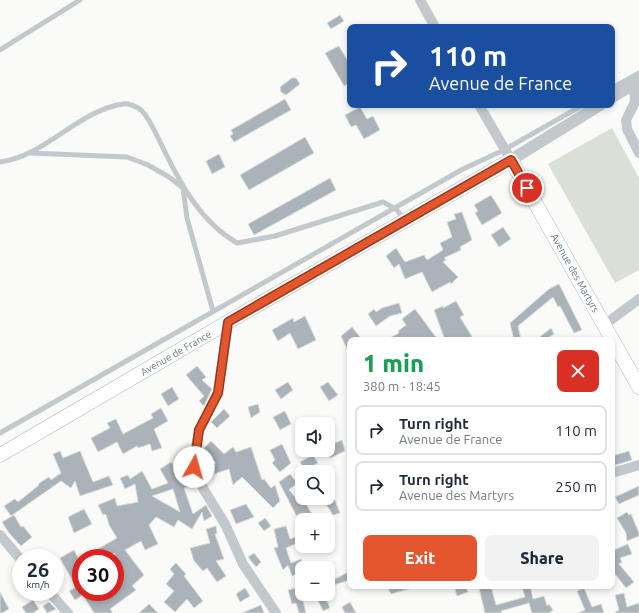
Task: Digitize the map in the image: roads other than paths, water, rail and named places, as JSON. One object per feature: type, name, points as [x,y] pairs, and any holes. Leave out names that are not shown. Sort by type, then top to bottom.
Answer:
[{"type":"main road","name":"Avenue de France","points":[[0,455],[405,221],[508,155]]},
{"type":"main road","name":"Avenue des Martyrs","points":[[508,155],[611,337]]},
{"type":"main road","name":"Avenue des Martyrs","points":[[615,344],[639,387]]},
{"type":"street","points":[[420,0],[433,24]]},
{"type":"street","points":[[615,95],[637,79]]},
{"type":"street","points":[[637,79],[635,102],[626,120],[627,129],[639,153]]},
{"type":"street","points":[[481,108],[508,155]]},
{"type":"street","name":"Avenue de France","points":[[508,155],[594,108]]},
{"type":"street","points":[[604,325],[639,299]]},
{"type":"street","points":[[228,322],[218,393],[199,430],[193,465],[204,490],[225,524],[243,564],[276,613]]},
{"type":"street","points":[[615,473],[639,465]]},
{"type":"street","points":[[0,535],[12,549]]},
{"type":"street","points":[[57,601],[68,613]]},
{"type":"lane","points":[[0,50],[77,1]]},
{"type":"lane","points":[[615,87],[637,79]]},
{"type":"lane","points":[[0,162],[21,157],[81,121],[112,106],[125,103],[142,111],[183,188],[209,220],[224,235],[237,243],[275,236],[383,202],[396,209],[405,221]]},
{"type":"lane","points":[[0,433],[464,169],[508,155],[578,108]]},
{"type":"lane","points":[[29,153],[127,157],[148,165],[169,177],[183,188],[187,218],[214,311]]}]
